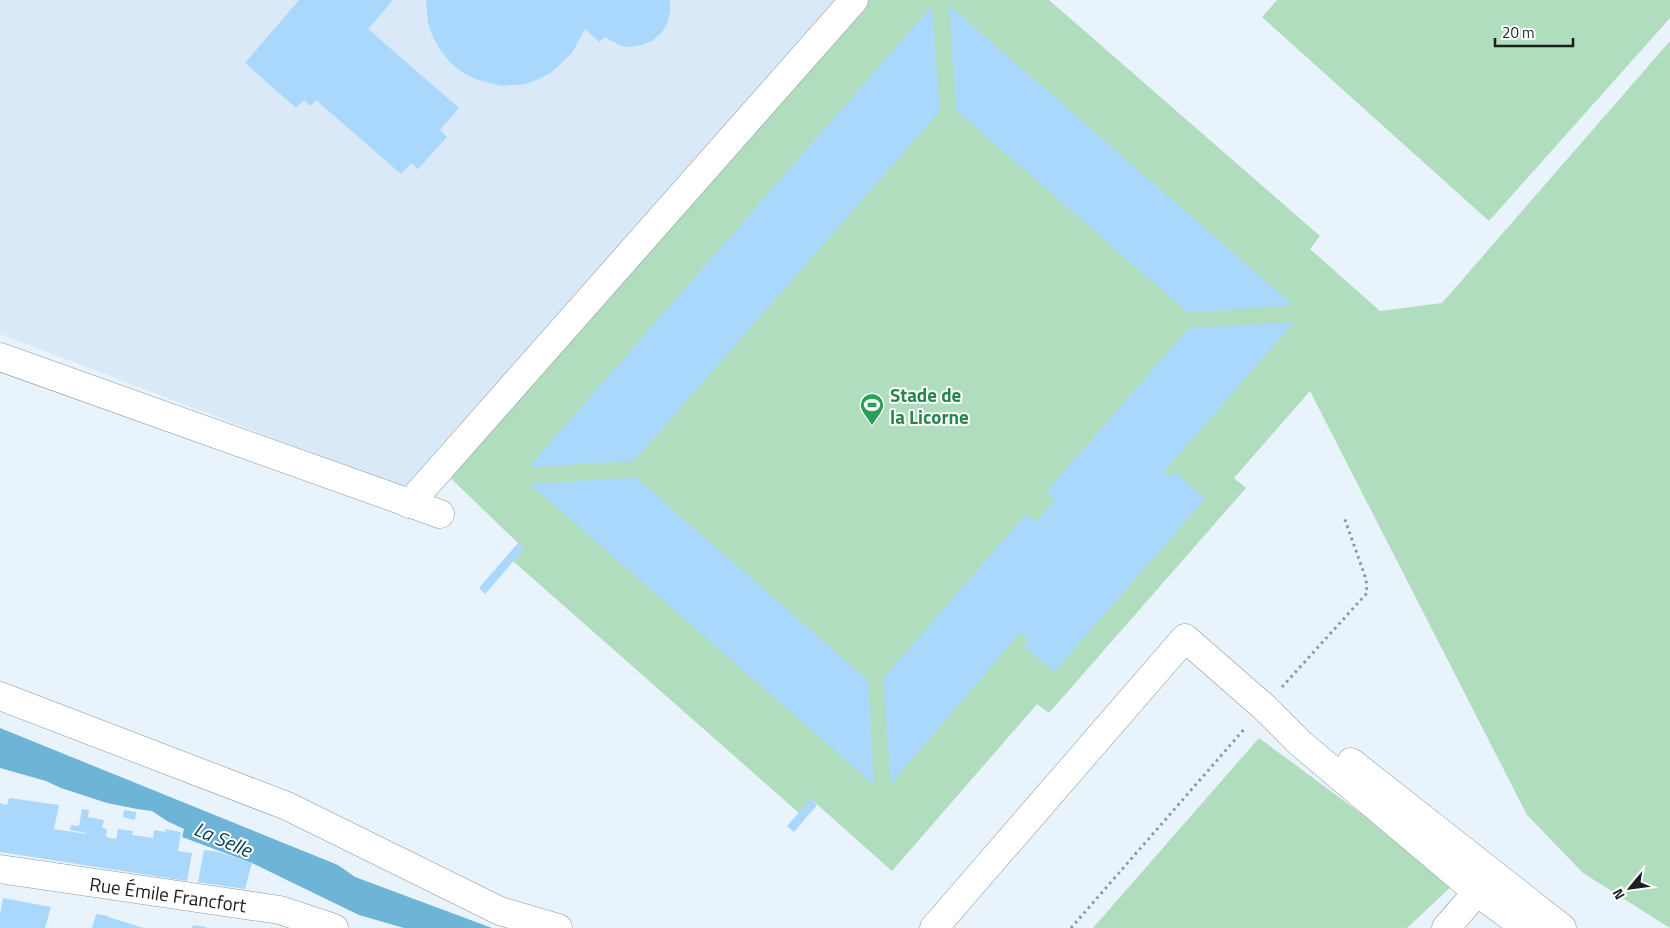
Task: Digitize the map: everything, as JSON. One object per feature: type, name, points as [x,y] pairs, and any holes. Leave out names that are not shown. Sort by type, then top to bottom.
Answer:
[{"type":"street","points":[[409,504],[854,0]]},
{"type":"street","points":[[0,357],[440,514]]},
{"type":"street","points":[[934,928],[1185,638],[1262,705],[1300,743],[1485,883],[1562,928]]},
{"type":"street","points":[[0,696],[287,806],[500,911],[558,928]]},
{"type":"street","name":"Rue Émile Francfort","points":[[0,869],[280,910],[334,928]]},
{"type":"street","points":[[1446,928],[1485,883]]},
{"type":"street","points":[[1485,883],[1526,928]]},
{"type":"path","points":[[1071,928],[1262,705],[1367,593],[1366,579],[1344,517]]},
{"type":"shaded area","points":[[0,0],[835,0],[409,490],[0,334]]},
{"type":"green space","name":"Stade de la Licorne","points":[[835,0],[1049,0],[1320,236],[1310,249],[1380,311],[1442,303],[1670,41],[1670,928],[1583,873],[1527,815],[1310,391],[1234,478],[1246,488],[1049,713],[1037,704],[892,871],[811,799],[799,813],[513,561],[524,549],[434,462]]},
{"type":"green space","points":[[1277,0],[1670,0],[1670,18],[1489,221],[1262,17]]},
{"type":"green space","points":[[1259,738],[1455,883],[1407,928],[1093,928]]},
{"type":"water","name":"La Selle","points":[[0,728],[338,865],[355,877],[492,928],[404,928],[359,915],[252,863],[182,837],[184,829],[152,811],[107,803],[46,781],[0,768]]},
{"type":"building","points":[[299,0],[393,0],[368,29],[459,108],[440,130],[447,137],[418,169],[411,163],[401,174],[316,100],[311,106],[304,100],[296,108],[245,63]]},
{"type":"building","points":[[426,0],[670,0],[670,12],[667,24],[652,41],[631,47],[621,46],[605,37],[599,42],[585,29],[572,53],[552,72],[525,84],[501,86],[475,79],[451,63],[433,37],[428,23]]},
{"type":"building","points":[[949,5],[1293,305],[1188,313],[956,110]]},
{"type":"building","points":[[932,6],[940,111],[634,461],[529,467]]},
{"type":"building","points":[[1294,322],[1164,472],[1170,477],[1175,472],[1205,499],[1054,672],[1023,645],[1028,640],[1020,633],[891,784],[883,679],[1026,514],[1036,522],[1055,500],[1046,492],[1189,328]]},
{"type":"building","points":[[635,477],[868,680],[874,785],[530,484]]},
{"type":"building","points":[[518,543],[524,549],[485,594],[479,588]]},
{"type":"building","points":[[9,798],[59,805],[54,829],[86,834],[70,830],[71,825],[79,826],[82,809],[89,810],[88,817],[104,820],[102,828],[107,829],[106,837],[116,839],[118,829],[133,831],[132,835],[153,838],[154,830],[165,832],[165,829],[181,832],[178,851],[192,853],[187,881],[0,852],[0,803],[7,805]]},
{"type":"building","points":[[811,799],[817,805],[794,832],[787,826]]},
{"type":"building","points":[[124,810],[136,812],[135,820],[123,817]]},
{"type":"building","points":[[204,850],[219,852],[252,863],[245,889],[198,882]]},
{"type":"building","points":[[3,898],[51,907],[45,928],[0,928]]},
{"type":"building","points":[[96,914],[109,916],[144,928],[92,928]]},
{"type":"building","points":[[193,925],[206,927],[206,928],[192,928]]},
{"type":"place","name":"Stade de la Licorne","points":[[872,426]]}]
